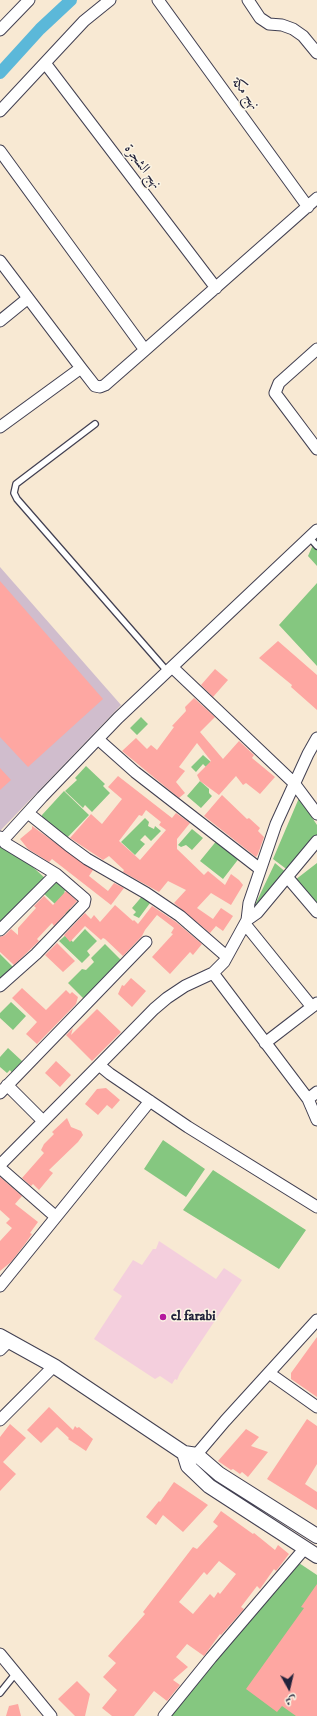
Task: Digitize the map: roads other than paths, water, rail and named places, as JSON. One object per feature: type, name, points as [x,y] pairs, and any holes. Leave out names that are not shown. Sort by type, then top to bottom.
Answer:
[{"type":"street","points":[[0,30],[28,0]]},
{"type":"street","points":[[0,111],[84,21],[110,0]]},
{"type":"street","name":"نهج مكة","points":[[158,0],[308,206]]},
{"type":"street","points":[[248,0],[260,18],[269,24],[282,24],[292,29],[303,36],[317,53]]},
{"type":"street","name":"نهج الشجرة","points":[[45,63],[216,288]]},
{"type":"street","points":[[0,151],[145,350]]},
{"type":"street","points":[[0,260],[27,299],[81,368],[96,386],[103,387],[317,198]]},
{"type":"street","points":[[0,321],[27,299]]},
{"type":"street","points":[[317,349],[279,383],[275,394],[317,449]]},
{"type":"street","points":[[0,427],[81,368]]},
{"type":"street","points":[[0,986],[36,954],[84,904],[85,898],[56,874],[5,843],[2,839],[99,740],[118,718],[313,533]]},
{"type":"street","points":[[170,669],[294,783],[317,814]]},
{"type":"street","points":[[265,1044],[315,1005],[246,922],[249,903],[276,824],[312,745],[317,738]]},
{"type":"street","points":[[99,740],[136,772],[260,869]]},
{"type":"street","points":[[28,813],[87,859],[146,893],[180,916],[226,956]]},
{"type":"street","points":[[0,1165],[154,1009],[184,986],[213,973],[224,962],[246,922],[257,913],[288,878],[317,841]]},
{"type":"street","points":[[0,930],[56,874]]},
{"type":"street","points":[[288,878],[317,912]]},
{"type":"street","points":[[43,1121],[4,1089],[146,942]]},
{"type":"street","points":[[213,973],[265,1044],[308,1099],[317,1120]]},
{"type":"street","points":[[99,1065],[150,1101],[317,1207]]},
{"type":"street","points":[[308,1099],[317,1092]]},
{"type":"street","points":[[0,1286],[150,1101]]},
{"type":"street","points":[[0,1168],[56,1217]]},
{"type":"street","points":[[189,1458],[317,1320]]},
{"type":"street","points":[[308,1330],[317,1337]]},
{"type":"street","points":[[3,1342],[54,1366],[189,1458],[219,1474],[317,1536]]},
{"type":"street","points":[[0,1420],[54,1366]]},
{"type":"street","points":[[269,1373],[317,1407]]},
{"type":"street","points":[[164,1716],[211,1658],[311,1552],[209,1486],[189,1458]]},
{"type":"street","points":[[0,1654],[47,1714]]},
{"type":"lane","points":[[95,424],[16,484],[14,493],[23,505],[170,669]]},
{"type":"lane","points":[[313,533],[317,546]]},
{"type":"lane","points":[[0,1693],[16,1673]]},
{"type":"waterway","points":[[0,73],[40,29],[71,0]]},
{"type":"place","name":"el farabi","points":[[163,1317]]}]
